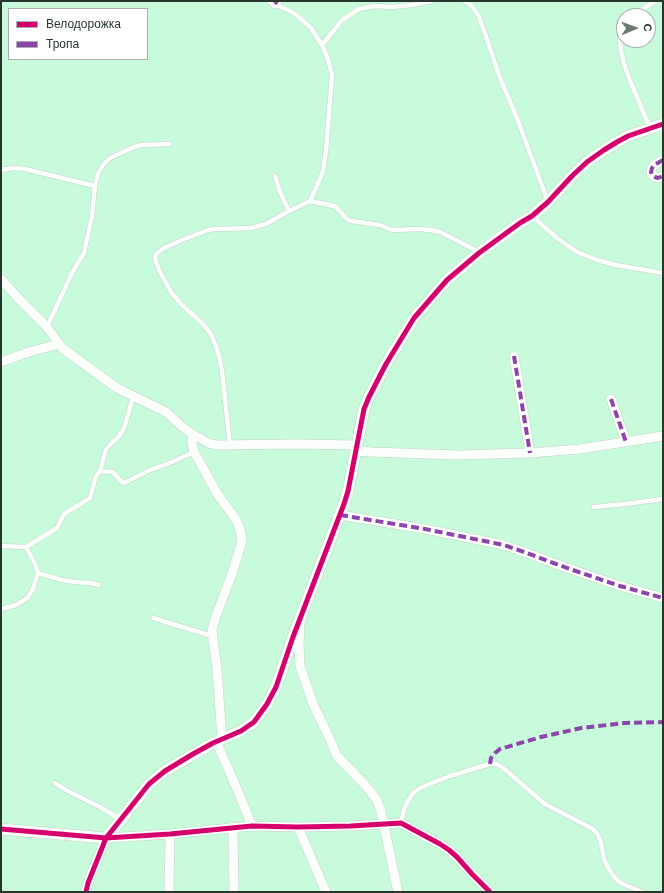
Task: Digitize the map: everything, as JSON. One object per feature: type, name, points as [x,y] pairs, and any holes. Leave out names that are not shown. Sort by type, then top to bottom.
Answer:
[{"type":"street","points":[[86,892],[88,883],[106,838],[149,784],[165,771],[219,740],[241,731],[254,722],[267,704],[276,686],[348,491],[364,409],[368,397],[414,318],[447,280],[479,253],[532,216],[548,202],[587,162],[628,136],[663,124]]},
{"type":"street","points":[[663,160],[654,165],[651,172],[654,177],[663,176]]},
{"type":"street","points":[[1,279],[47,327],[66,351],[117,388],[166,412],[186,430],[212,444],[296,444],[356,448],[372,452],[456,455],[530,453],[580,449],[663,436]]},
{"type":"street","points":[[1,362],[25,353],[59,344]]},
{"type":"street","points":[[514,356],[530,453]]},
{"type":"street","points":[[611,399],[626,442]]},
{"type":"street","points":[[192,434],[194,452],[218,495],[235,518],[242,538],[232,574],[213,625],[212,636],[217,669],[219,740],[252,826]]},
{"type":"street","points":[[340,515],[425,529],[504,546],[620,586],[663,598]]},
{"type":"street","points":[[300,618],[300,666],[313,704],[330,737],[337,756],[366,786],[377,800],[384,824],[398,892]]},
{"type":"street","points":[[1,830],[106,838],[170,834],[252,826],[352,826],[401,823],[449,850],[490,892]]},
{"type":"street","points":[[233,827],[234,892]]},
{"type":"street","points":[[298,827],[326,892]]},
{"type":"street","points":[[169,892],[170,834]]},
{"type":"lane","points":[[322,45],[339,23],[358,9],[374,6],[392,7],[432,1]]},
{"type":"lane","points":[[464,1],[471,5],[479,16],[500,78],[517,118],[548,202]]},
{"type":"lane","points":[[644,8],[655,1]]},
{"type":"lane","points":[[230,445],[222,371],[216,346],[211,334],[202,323],[182,305],[171,292],[159,270],[155,257],[157,253],[164,248],[208,230],[222,228],[251,228],[266,224],[310,201],[317,186],[323,170],[326,151],[332,75],[328,59],[316,33],[294,14],[274,2]]},
{"type":"lane","points":[[621,48],[625,67],[650,128]]},
{"type":"lane","points":[[47,327],[72,273],[84,255],[92,216],[95,186],[98,174],[104,165],[108,160],[122,151],[137,146],[170,144]]},
{"type":"lane","points":[[1,170],[13,168],[25,169],[95,186]]},
{"type":"lane","points":[[276,176],[280,192],[289,212]]},
{"type":"lane","points":[[310,201],[330,205],[336,208],[351,221],[380,225],[392,230],[419,229],[440,232],[452,237],[479,253]]},
{"type":"lane","points":[[532,216],[557,238],[577,252],[597,260],[616,265],[663,273]]},
{"type":"lane","points":[[1,546],[26,547],[31,545],[57,528],[64,514],[90,498],[106,449],[123,430],[133,397]]},
{"type":"lane","points":[[100,471],[114,473],[122,482],[125,482],[194,452]]},
{"type":"lane","points":[[594,507],[663,499]]},
{"type":"lane","points":[[1,609],[24,601],[33,589],[38,573],[26,547]]},
{"type":"lane","points":[[38,573],[62,580],[99,585]]},
{"type":"lane","points":[[152,618],[212,636]]},
{"type":"lane","points":[[401,823],[404,809],[408,801],[414,793],[422,787],[450,776],[490,764],[496,764],[502,767],[545,804],[593,829],[598,835],[604,859],[608,868],[615,878],[621,883],[642,892]]},
{"type":"lane","points":[[55,783],[122,819]]},
{"type":"green space","points":[[1,1],[663,1],[663,892],[1,892],[1,274],[7,285],[27,306],[1,272]]},
{"type":"marked path","points":[[663,160],[654,165],[651,172],[655,177],[658,178],[663,176]]},
{"type":"marked path","points":[[514,356],[530,453]]},
{"type":"marked path","points":[[611,399],[626,442]]},
{"type":"marked path","points":[[340,515],[425,529],[504,545],[620,586],[663,598]]},
{"type":"marked path","points":[[490,764],[491,758],[500,749],[541,737],[581,728],[625,723],[663,722]]},
{"type":"cycle path","points":[[86,892],[88,883],[106,838],[149,784],[165,771],[193,754],[213,743],[241,731],[254,722],[267,704],[276,687],[293,637],[344,504],[348,491],[364,409],[386,364],[414,318],[447,280],[479,253],[532,216],[548,202],[587,162],[628,136],[663,124]]},
{"type":"cycle path","points":[[1,829],[106,838],[170,834],[252,826],[351,826],[401,823],[449,850],[490,892]]}]
